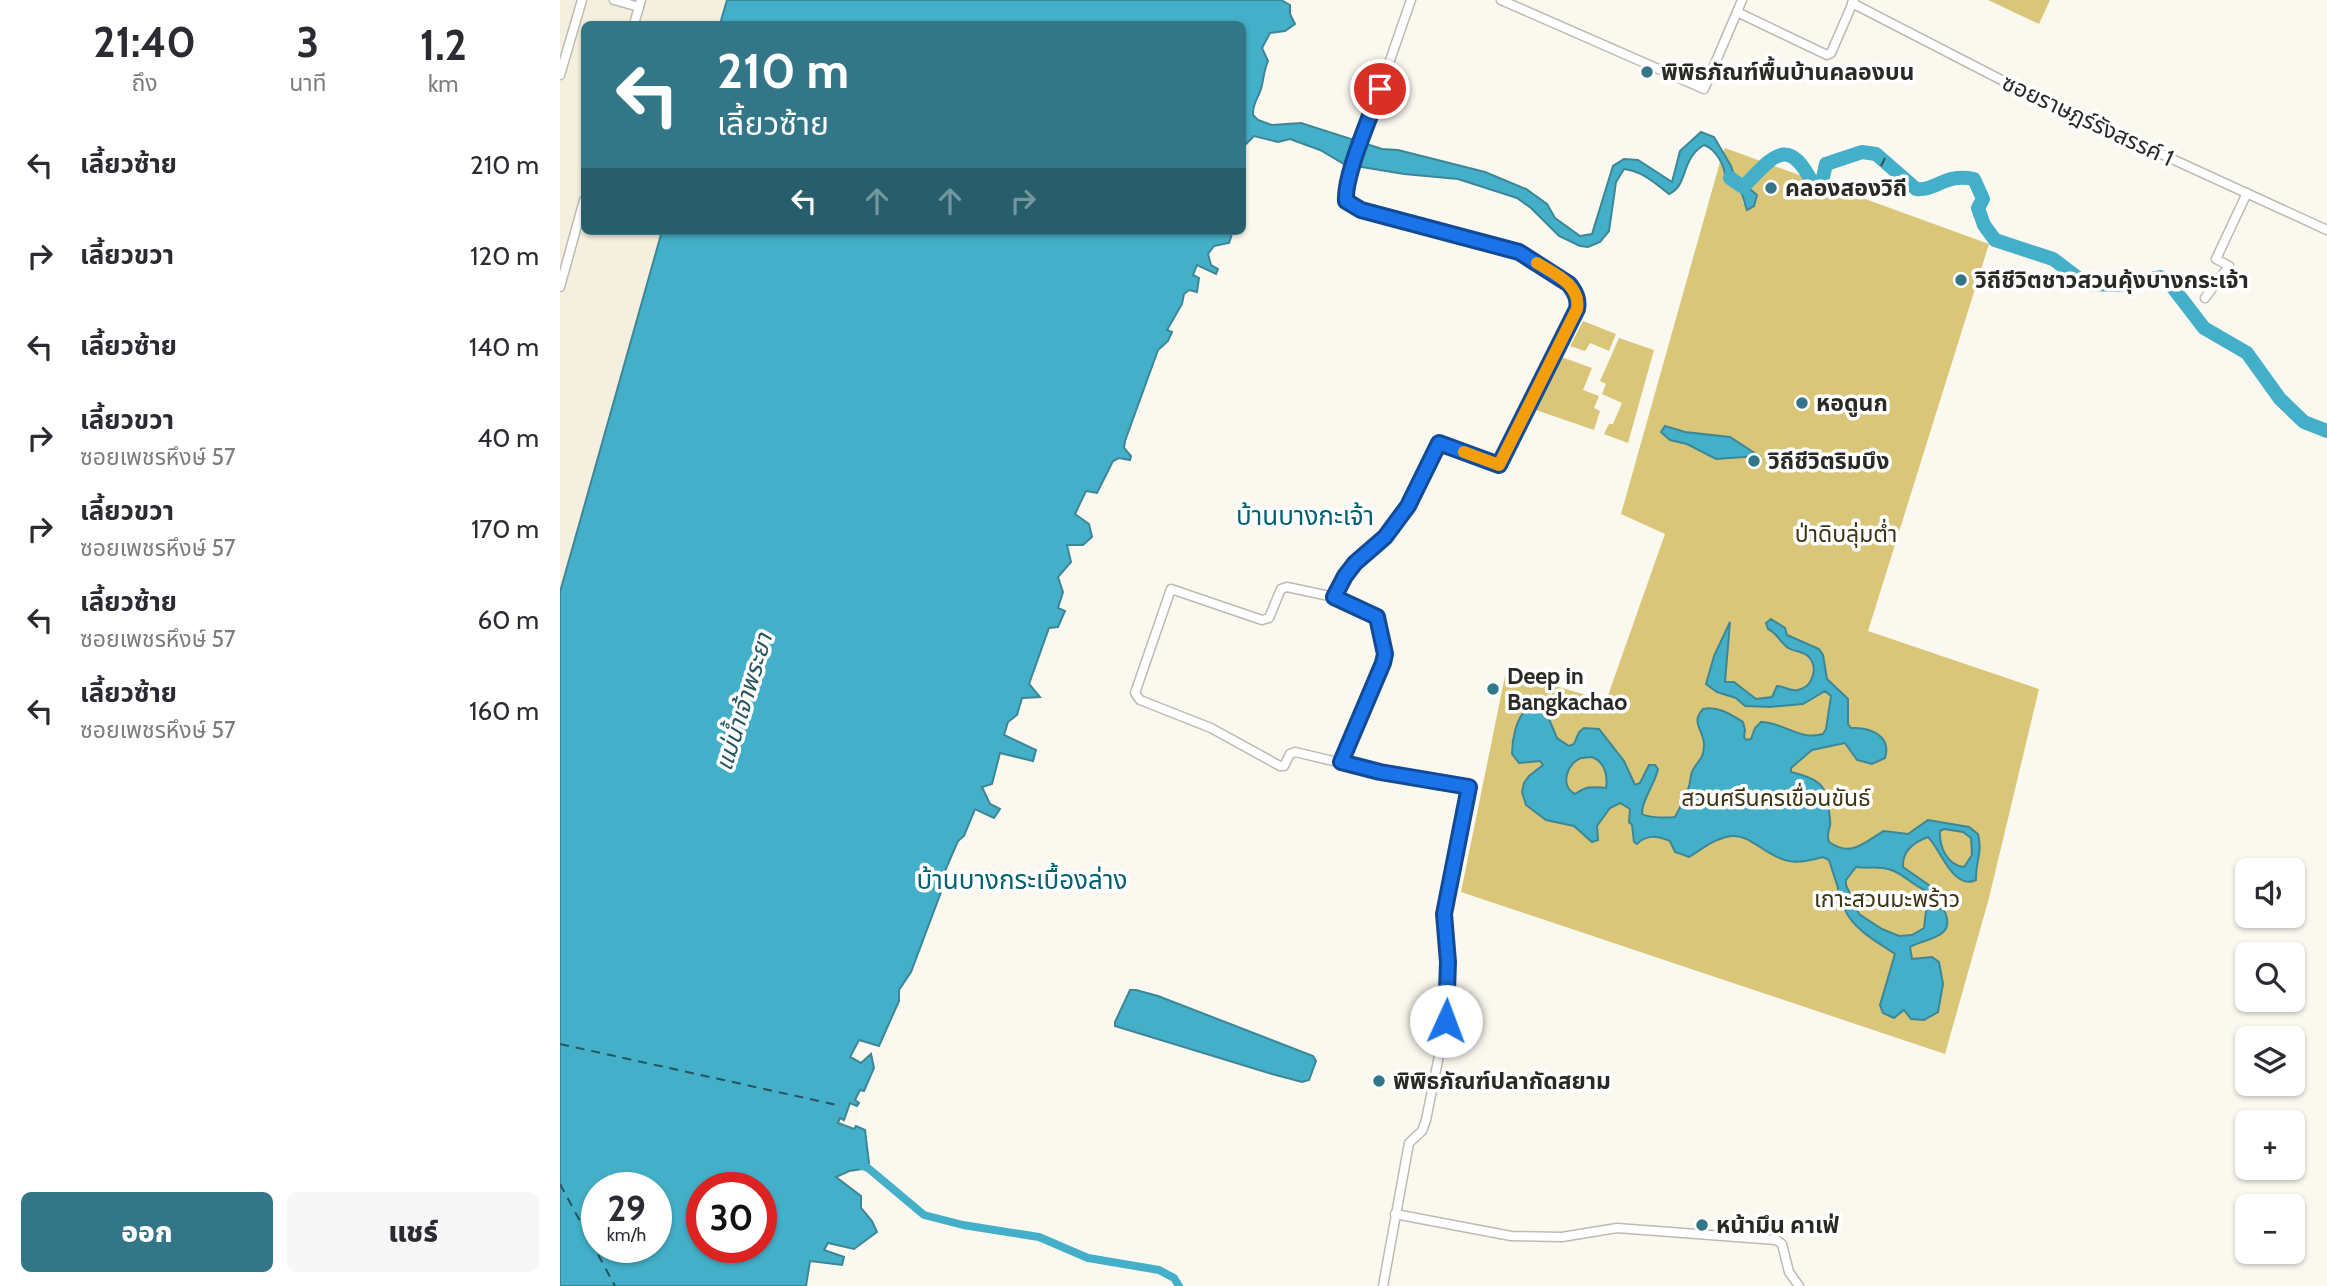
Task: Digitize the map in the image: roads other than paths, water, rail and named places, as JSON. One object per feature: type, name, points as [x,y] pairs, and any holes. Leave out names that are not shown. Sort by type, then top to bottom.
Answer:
[{"type":"street","points":[[560,75],[582,0]]},
{"type":"street","points":[[614,0],[640,3],[635,21]]},
{"type":"street","points":[[1334,597],[1355,563],[1385,537],[1408,506],[1439,443],[1499,465],[1577,309],[1578,302],[1569,284],[1519,252],[1350,205],[1346,201],[1352,169],[1411,0]]},
{"type":"street","points":[[1501,0],[1704,89],[1742,0]]},
{"type":"street","points":[[1737,12],[1827,55],[1831,52],[1853,2]]},
{"type":"street","name":"ซอยราษฎร์รังสรรค์ 1","points":[[1853,2],[2017,88],[2327,230]]},
{"type":"street","points":[[2205,298],[2228,265],[2216,259],[2248,193]]},
{"type":"street","points":[[560,287],[581,211]]},
{"type":"street","points":[[1341,762],[1380,672],[1385,654],[1377,617],[1334,597],[1287,587],[1282,589],[1269,618],[1262,620],[1171,589],[1135,693],[1140,700],[1211,728],[1280,766],[1284,766],[1290,754],[1295,752],[1380,772],[1469,787],[1444,914],[1448,962],[1446,1021],[1426,1121],[1422,1132],[1409,1143],[1383,1286]]},
{"type":"street","points":[[1395,1214],[1511,1236],[1562,1237],[1617,1228],[1776,1240],[1782,1244],[1789,1272],[1799,1286]]},
{"type":"water","points":[[727,0],[1281,0],[1290,5],[1290,14],[1295,24],[1285,31],[1270,33],[1262,48],[1268,61],[1253,111],[1258,120],[1272,125],[1301,123],[1382,149],[1398,150],[1485,172],[1526,189],[1547,204],[1555,218],[1580,236],[1592,234],[1613,166],[1624,159],[1638,160],[1672,182],[1680,151],[1701,132],[1714,137],[1734,175],[1757,195],[1754,206],[1747,210],[1740,188],[1725,179],[1719,159],[1704,145],[1691,157],[1680,185],[1669,194],[1642,175],[1624,169],[1616,182],[1609,231],[1600,242],[1588,247],[1559,236],[1517,198],[1458,179],[1344,164],[1320,150],[1290,139],[1278,142],[1254,136],[1246,144],[1246,21],[721,21]]},
{"type":"water","name":"แม่น้ำเจ้าพระยา","points":[[661,235],[1232,235],[1229,243],[1214,246],[1208,254],[1211,265],[1218,269],[1216,274],[1197,265],[1193,275],[1199,278],[1197,292],[1189,290],[1184,294],[1182,304],[1167,330],[1172,332],[1168,341],[1158,350],[1125,441],[1124,448],[1131,456],[1130,460],[1119,458],[1113,461],[1097,493],[1086,491],[1075,514],[1089,524],[1092,537],[1083,545],[1067,545],[1071,562],[1058,577],[1063,592],[1058,608],[1065,611],[1058,627],[1049,628],[1029,684],[1040,697],[1022,698],[1017,715],[1008,722],[1004,735],[1036,750],[1033,761],[1000,753],[992,784],[982,787],[990,804],[1000,809],[994,818],[975,809],[937,889],[941,892],[911,972],[899,990],[899,1001],[879,1046],[859,1040],[850,1057],[861,1063],[871,1054],[874,1068],[864,1091],[860,1090],[855,1100],[859,1103],[857,1106],[850,1103],[844,1120],[840,1118],[838,1123],[865,1130],[869,1163],[868,1168],[849,1171],[836,1177],[861,1196],[861,1208],[877,1232],[854,1249],[828,1243],[824,1250],[844,1257],[842,1265],[810,1261],[806,1286],[560,1286],[560,592]]},
{"type":"water","points":[[1665,426],[1685,432],[1730,437],[1759,456],[1716,459],[1687,444],[1670,440],[1661,432]]},
{"type":"water","points":[[1771,619],[1785,628],[1787,635],[1819,649],[1823,655],[1827,679],[1848,699],[1848,724],[1851,728],[1872,731],[1885,743],[1885,758],[1872,764],[1857,760],[1845,743],[1812,750],[1791,768],[1791,772],[1819,783],[1826,793],[1830,822],[1829,842],[1844,849],[1858,847],[1884,831],[1908,834],[1928,820],[1969,827],[1978,834],[1980,847],[1976,880],[1968,882],[1954,874],[1928,837],[1914,844],[1903,861],[1903,867],[1939,892],[1937,908],[1944,910],[1947,920],[1947,927],[1938,936],[1910,947],[1912,959],[1932,957],[1939,962],[1943,984],[1938,1012],[1924,1020],[1911,1019],[1904,1010],[1894,1018],[1883,1013],[1880,1005],[1895,954],[1853,923],[1837,897],[1838,888],[1829,860],[1823,857],[1797,862],[1784,860],[1738,836],[1716,841],[1689,857],[1675,852],[1670,841],[1661,838],[1648,837],[1637,844],[1634,842],[1632,825],[1629,822],[1630,809],[1620,803],[1610,808],[1597,826],[1598,840],[1592,842],[1574,826],[1546,820],[1526,805],[1522,792],[1524,783],[1543,765],[1540,761],[1519,763],[1512,754],[1515,730],[1527,709],[1546,712],[1557,738],[1569,746],[1574,744],[1579,732],[1584,728],[1599,729],[1624,761],[1635,785],[1640,783],[1649,765],[1655,765],[1658,769],[1642,814],[1658,817],[1675,817],[1690,784],[1692,772],[1702,756],[1703,740],[1698,718],[1703,709],[1719,710],[1743,722],[1746,740],[1751,739],[1755,728],[1761,722],[1807,735],[1823,734],[1831,696],[1825,691],[1803,704],[1745,706],[1736,698],[1717,692],[1706,684],[1714,656],[1730,622],[1725,682],[1734,682],[1756,699],[1772,697],[1777,686],[1795,690],[1803,688],[1811,681],[1814,671],[1808,656],[1788,648],[1768,629],[1766,623]],"holes":[[[1592,757],[1600,762],[1605,770],[1606,788],[1587,788],[1575,794],[1567,786],[1569,770],[1581,758]],[[1944,829],[1963,832],[1971,838],[1972,855],[1964,867],[1953,863],[1945,854],[1940,831]],[[1856,867],[1886,869],[1930,892],[1933,896],[1927,903],[1924,928],[1912,935],[1899,936],[1882,929],[1859,914],[1846,880]]]},
{"type":"water","points":[[1130,990],[1158,996],[1313,1056],[1316,1061],[1309,1080],[1302,1082],[1272,1074],[1115,1026]]},
{"type":"waterway","points":[[1730,178],[1743,187],[1772,159],[1788,155],[1796,159],[1814,186],[1822,182],[1826,164],[1862,152],[1876,154],[1916,189],[1955,178],[1974,179],[1983,199],[1978,208],[1984,225],[1995,240],[2053,259],[2086,284],[2121,285],[2160,277],[2171,285],[2204,328],[2247,353],[2280,399],[2304,422],[2327,431]]},
{"type":"waterway","points":[[860,1165],[868,1168],[924,1215],[963,1225],[1039,1237],[1088,1258],[1159,1270],[1174,1278],[1179,1286]]},
{"type":"place","name":"พิพิธภัณฑ์พื้นบ้านคลองบน","points":[[1647,72]]},
{"type":"place","name":"คลองสองวิถี","points":[[1771,188]]},
{"type":"place","name":"วิถีชีวิตชาวสวนคุ้งบางกระเจ้า","points":[[1961,280]]},
{"type":"place","name":"หอดูนก","points":[[1802,403]]},
{"type":"place","name":"วิถีชีวิตริมบึง","points":[[1754,461]]},
{"type":"place","name":"Deep in Bangkachao","points":[[1493,689]]},
{"type":"place","name":"พิพิธภัณฑ์ปลากัดสยาม","points":[[1379,1081]]},
{"type":"place","name":"หน้ามึน คาเฟ่","points":[[1702,1225]]},
{"type":"district","name":"บ้านบางกะเจ้า","points":[[1305,516]]},
{"type":"district","name":"บ้านบางกระเบื้องล่าง","points":[[1022,880]]},
{"type":"park label","name":"ป่าดิบลุ่มต่ำ","points":[[1846,534]]},
{"type":"park label","name":"สวนศรีนครเขื่อนขันธ์","points":[[1776,798]]},
{"type":"park label","name":"เกาะสวนมะพร้าว","points":[[1887,899]]}]
